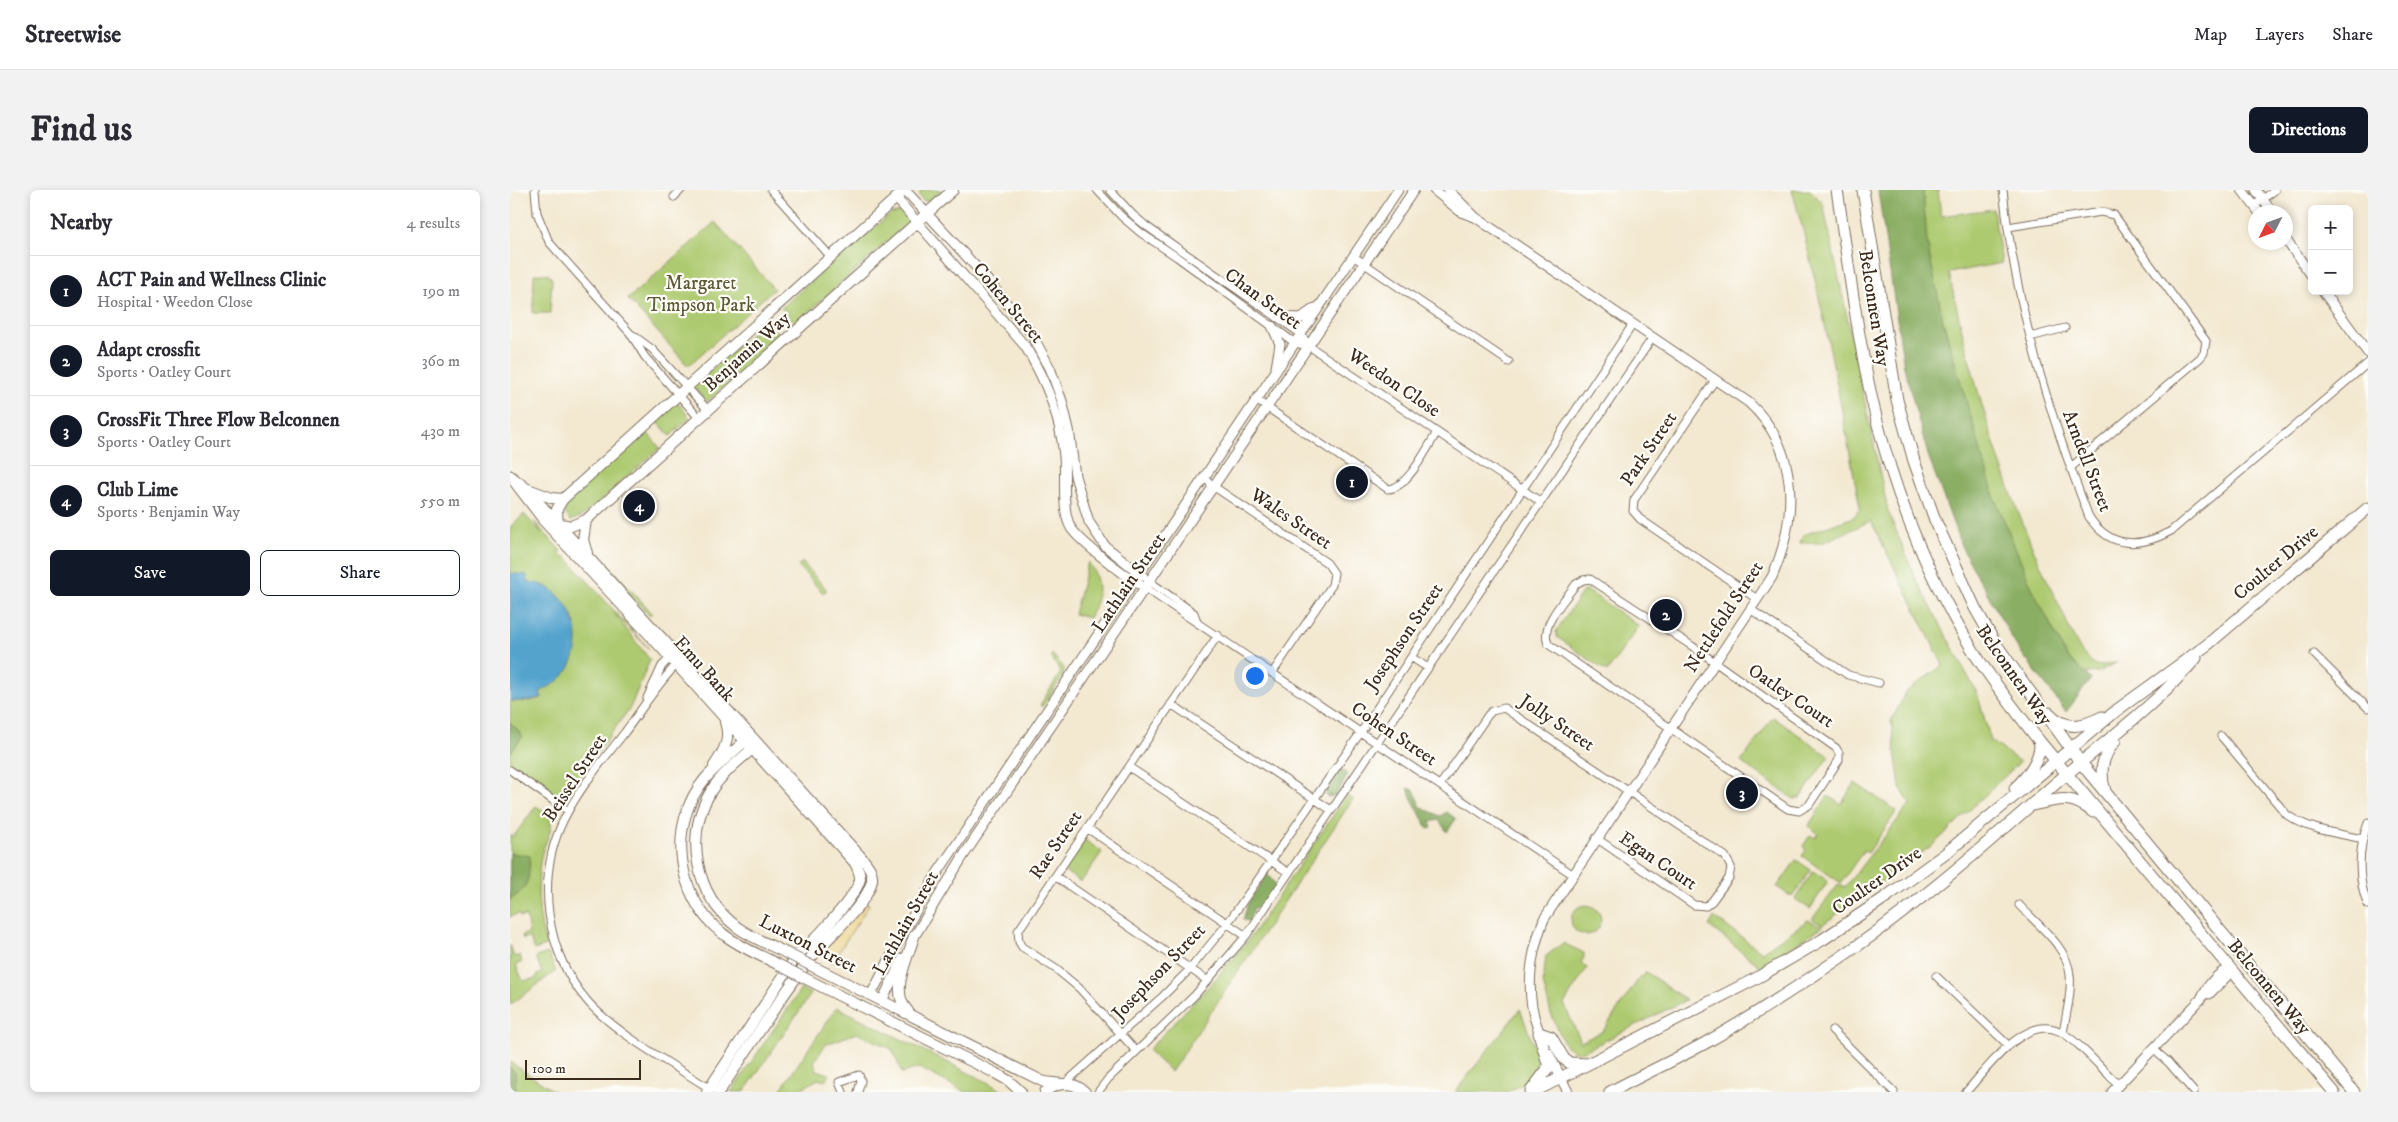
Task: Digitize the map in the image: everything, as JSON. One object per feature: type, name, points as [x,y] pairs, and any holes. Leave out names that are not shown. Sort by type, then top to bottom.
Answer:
[{"type":"main road","name":"Benjamin Way","points":[[563,499],[905,190]]},
{"type":"main road","name":"Benjamin Way","points":[[586,520],[953,190]]},
{"type":"main road","name":"Belconnen Way","points":[[1837,190],[1865,370],[1877,421],[1902,500],[1924,555],[1954,617],[1999,689],[2040,742],[2334,1092]]},
{"type":"main road","name":"Belconnen Way","points":[[1863,190],[1891,369],[1914,461],[1935,520],[1960,579],[1995,643],[2070,749],[2354,1092]]},
{"type":"main road","points":[[528,489],[552,498],[563,499],[557,510],[559,537]]},
{"type":"main road","name":"Coulter Drive","points":[[1532,1092],[1769,972],[1822,940],[1945,854],[2117,710],[2207,645],[2368,508]]},
{"type":"main road","points":[[543,520],[572,526],[586,520]]},
{"type":"main road","name":"Emu Bank","points":[[543,520],[676,658],[724,718],[752,742],[855,863],[860,879],[857,890],[809,946],[798,954],[712,1091]]},
{"type":"main road","points":[[586,520],[583,540],[588,555]]},
{"type":"main road","name":"Emu Bank","points":[[557,524],[588,555],[676,658],[752,742],[861,857],[871,873],[872,883],[865,897],[809,960],[712,1091]]},
{"type":"main road","name":"Coulter Drive","points":[[1614,1091],[1706,1042],[1777,1000],[1905,910],[2128,723],[2170,686],[2207,645]]},
{"type":"main road","points":[[2019,678],[2051,715],[2066,725],[2084,726],[2117,710]]},
{"type":"main road","points":[[705,779],[727,743],[728,732],[724,718]]},
{"type":"main road","points":[[2107,796],[2102,778],[2103,758],[2128,723]]},
{"type":"main road","name":"Luxton Street","points":[[752,742],[720,779],[704,806],[696,831],[697,860],[705,886],[720,911],[739,928],[788,954],[1044,1082],[1074,1085],[1084,1092]]},
{"type":"main road","name":"Luxton Street","points":[[752,742],[705,779],[688,808],[682,837],[682,862],[688,888],[702,912],[721,933],[779,965],[995,1073],[1009,1081],[1021,1092]]},
{"type":"main road","points":[[1945,854],[1963,833],[2023,781],[2039,753],[2040,742]]},
{"type":"main road","points":[[2031,806],[2056,800],[2072,800],[2088,808],[2113,830]]},
{"type":"main road","points":[[914,936],[900,982],[899,996],[902,1005],[910,1013],[932,1026]]},
{"type":"main road","points":[[2226,939],[2231,960],[2230,968],[2240,967],[2257,976]]},
{"type":"main road","points":[[865,1008],[871,995]]},
{"type":"main road","points":[[875,1013],[882,1000]]},
{"type":"main road","points":[[1539,1033],[1550,1037],[1564,1060],[1588,1064]]},
{"type":"main road","points":[[1532,1092],[1549,1067],[1539,1033]]},
{"type":"main road","points":[[1045,1092],[1063,1084]]},
{"type":"street","points":[[535,190],[537,213],[549,242],[630,333],[645,357],[699,418]]},
{"type":"street","points":[[674,197],[681,190]]},
{"type":"street","points":[[771,190],[831,257]]},
{"type":"street","name":"Cohen Street","points":[[905,190],[1018,314],[1038,344],[1050,368],[1062,400],[1069,429],[1075,476],[1089,522],[1105,546],[1136,577]]},
{"type":"street","name":"Chan Street","points":[[1097,190],[1141,234],[1177,257],[1294,343],[1309,346]]},
{"type":"street","name":"Chan Street","points":[[1110,190],[1146,226],[1278,317],[1301,334],[1309,346]]},
{"type":"street","name":"Lathlain Street","points":[[871,995],[938,872],[1398,190]]},
{"type":"street","name":"Lathlain Street","points":[[882,1000],[914,936],[953,872],[1414,190]]},
{"type":"street","name":"Nettlefold Street","points":[[1434,190],[1461,212],[1475,217]]},
{"type":"street","name":"Nettlefold Street","points":[[1448,190],[1475,217],[1748,402],[1769,425],[1783,452],[1789,473],[1791,505],[1786,539],[1772,577],[1628,790],[1544,919],[1533,951],[1530,996],[1539,1033],[1568,1092]]},
{"type":"street","name":"Arndell Street","points":[[2003,190],[2008,227],[2030,337],[2048,403],[2089,516],[2096,527],[2105,535],[2129,543],[2144,542],[2158,538],[2171,531],[2368,363]]},
{"type":"street","points":[[2242,190],[2254,205]]},
{"type":"street","points":[[2256,190],[2267,205]]},
{"type":"street","points":[[2260,205],[2275,190]]},
{"type":"street","name":"Cohen Street","points":[[896,198],[1025,346],[1042,374],[1058,417],[1065,459],[1064,472],[1070,526],[1104,558],[1194,613],[1197,621],[1572,874]]},
{"type":"street","points":[[2008,227],[2101,212],[2114,215],[2199,328],[2206,341],[2204,353],[2200,358],[2070,468]]},
{"type":"street","points":[[2293,250],[2308,270]]},
{"type":"street","points":[[1353,256],[1510,362]]},
{"type":"street","points":[[2326,295],[2368,353]]},
{"type":"street","points":[[1278,317],[1301,318],[1320,305]]},
{"type":"street","name":"Josephson Street","points":[[1063,1084],[1121,1034],[1190,969],[1228,924],[1360,732],[1632,324]]},
{"type":"street","points":[[1272,326],[1280,344],[1276,371]]},
{"type":"street","points":[[2030,337],[2065,328]]},
{"type":"street","points":[[630,333],[652,349],[708,410]]},
{"type":"street","name":"Josephson Street","points":[[1098,1092],[1136,1051],[1208,981],[1246,936],[1653,337]]},
{"type":"street","name":"Weedon Close","points":[[1256,400],[1388,489],[1394,489],[1405,482],[1438,432],[1309,346]]},
{"type":"street","name":"Park Street","points":[[1715,380],[1634,500],[1633,511],[1640,519],[1757,599]]},
{"type":"street","points":[[1438,432],[1541,502]]},
{"type":"street","name":"Emu Bank","points":[[510,476],[528,489],[557,524]]},
{"type":"street","name":"Emu Bank","points":[[510,476],[543,520]]},
{"type":"street","name":"Wales Street","points":[[1204,477],[1214,486],[1328,563],[1334,573],[1332,585],[1273,672]]},
{"type":"street","name":"Oatley Court","points":[[1590,579],[1832,744],[1839,753],[1836,765],[1809,805],[1802,810],[1795,811],[1780,803],[1670,728],[1548,644],[1545,636],[1548,625],[1576,584],[1590,579]]},
{"type":"street","points":[[1750,609],[1848,675],[1879,683]]},
{"type":"street","name":"Rae Street","points":[[1136,1051],[1079,988],[1019,942],[1018,931],[1218,635]]},
{"type":"street","points":[[2314,654],[2368,708]]},
{"type":"street","points":[[1410,656],[1428,668]]},
{"type":"street","name":"Beissel Street","points":[[676,658],[640,712],[568,811],[554,846],[548,877],[547,896],[551,930],[566,969],[589,1003],[612,1024],[712,1091]]},
{"type":"street","points":[[1171,704],[1331,810]]},
{"type":"street","name":"Jolly Street","points":[[1440,785],[1488,715],[1492,711],[1504,708],[1628,790]]},
{"type":"street","points":[[2221,736],[2287,815],[2298,823],[2311,828],[2362,839]]},
{"type":"street","points":[[1129,766],[1289,873]]},
{"type":"street","points":[[510,770],[568,811]]},
{"type":"street","name":"Egan Court","points":[[1596,838],[1694,905],[1706,906],[1728,879],[1731,867],[1725,856],[1628,790]]},
{"type":"street","points":[[2368,823],[2362,839],[2360,867],[2362,886],[2368,904]]},
{"type":"street","points":[[1088,828],[1246,936]]},
{"type":"street","points":[[1055,876],[1208,981]]},
{"type":"street","points":[[2019,905],[2056,945],[2069,966],[2070,991],[2063,1033]]},
{"type":"street","points":[[1966,1092],[2009,1046],[2022,1036],[2036,1029],[2050,1028],[2063,1033],[2116,1089],[2201,999],[2203,992],[2222,971],[2230,968]]},
{"type":"street","points":[[1936,976],[2009,1046]]},
{"type":"street","points":[[1832,1030],[1894,1092]]},
{"type":"street","points":[[2153,1049],[2168,1062],[2194,1092]]},
{"type":"street","points":[[843,1092],[839,1082],[859,1075],[861,1081],[858,1092]]},
{"type":"green space","points":[[922,190],[942,190],[929,202],[922,200],[919,194]]},
{"type":"green space","points":[[1792,190],[1810,190],[1823,203],[1888,511],[1915,577],[1977,693],[1991,741],[2020,762],[1934,844],[1822,925],[1812,919],[1839,884],[1845,887],[1910,804],[1900,787],[1891,721],[1906,692],[1943,665],[1871,521],[1822,543],[1800,543],[1803,535],[1854,517],[1860,508],[1821,308]]},
{"type":"green space","points":[[1878,190],[1923,190],[1927,242],[1943,321],[1994,496],[2032,588],[2067,657],[2091,679],[2066,712],[2017,647],[1962,548],[1928,455],[1904,367]]},
{"type":"green space","points":[[1897,190],[1938,190],[1941,216],[1993,209],[2002,263],[1949,273],[1982,403],[2009,488],[2025,529],[2081,650],[2086,657],[2099,666],[2118,662],[2098,672],[2080,674],[2008,592]]},
{"type":"green space","points":[[905,211],[912,220],[796,323],[781,308],[891,214]]},
{"type":"green space","name":"Margaret Timpson Park","points":[[715,222],[774,289],[688,366],[628,299]]},
{"type":"green space","points":[[534,274],[548,274],[552,279],[550,313],[533,313]]},
{"type":"green space","points":[[767,320],[781,336],[707,402],[693,386]]},
{"type":"green space","points":[[677,402],[690,418],[670,436],[656,420]]},
{"type":"green space","points":[[645,430],[660,448],[584,515],[571,521],[562,509],[570,498]]},
{"type":"green space","points":[[524,514],[542,534],[534,521],[561,551],[558,552],[564,558],[565,556],[649,649],[613,612],[650,660],[630,708],[566,795],[559,797],[510,762],[510,701],[530,701],[542,698],[540,692],[563,675],[526,582],[510,574],[510,527]]},
{"type":"green space","points":[[603,559],[652,613],[649,615],[600,561]]},
{"type":"green space","points":[[802,562],[827,590],[823,593],[798,566]]},
{"type":"green space","points":[[1088,562],[1096,575],[1098,590],[1093,611],[1089,618],[1074,614]]},
{"type":"green space","points":[[1583,591],[1588,591],[1639,626],[1607,672],[1557,637],[1556,631]]},
{"type":"green space","points":[[1052,654],[1064,668],[1064,674],[1042,707],[1040,705],[1061,672],[1051,657]]},
{"type":"green space","points":[[1773,717],[1829,756],[1800,798],[1794,799],[1741,762]]},
{"type":"green space","points":[[510,722],[523,736],[510,753]]},
{"type":"green space","points":[[1340,768],[1348,775],[1336,795],[1329,797],[1326,795],[1326,788]]},
{"type":"green space","points":[[1855,783],[1897,811],[1868,853],[1864,850],[1841,883],[1802,856],[1806,850],[1803,846],[1810,835],[1815,838],[1818,833],[1808,826],[1828,796],[1841,804]]},
{"type":"green space","points":[[1408,788],[1414,790],[1421,807],[1440,816],[1447,812],[1456,819],[1447,832],[1439,820],[1430,822],[1432,828],[1428,829]]},
{"type":"green space","points":[[1347,795],[1353,799],[1171,1072],[1148,1050],[1212,983],[1249,939]]},
{"type":"green space","points":[[536,806],[547,815],[551,823],[541,857],[538,890],[541,924],[546,946],[534,950],[530,938],[523,939],[522,935],[529,933],[526,916],[520,917],[519,914],[510,918],[510,835],[513,837]]},
{"type":"green space","points":[[1085,840],[1102,852],[1081,882],[1064,871]]},
{"type":"green space","points":[[510,853],[530,856],[525,886],[510,900]]},
{"type":"green space","points":[[1796,860],[1811,870],[1792,897],[1777,887]]},
{"type":"green space","points":[[1813,871],[1828,881],[1810,909],[1795,899]]},
{"type":"green space","points":[[1267,874],[1276,885],[1260,907],[1254,908],[1249,921],[1243,920],[1248,903]]},
{"type":"green space","points":[[1586,905],[1597,909],[1601,920],[1597,931],[1586,935],[1575,931],[1571,920],[1575,909]]},
{"type":"green space","points":[[1714,917],[1762,952],[1808,920],[1822,927],[1761,967],[1709,926]]},
{"type":"green space","points":[[1563,943],[1584,953],[1581,963],[1587,968],[1564,1004],[1581,1042],[1603,1031],[1640,977],[1642,978],[1646,972],[1686,1000],[1584,1051],[1575,1052],[1565,1045],[1551,1014],[1543,983],[1546,956]]},
{"type":"green space","points":[[510,945],[514,957],[520,955],[522,962],[516,965],[523,981],[537,978],[537,975],[542,973],[536,957],[548,953],[556,971],[510,1005]]},
{"type":"green space","points":[[801,989],[811,994],[744,1092],[731,1092]]},
{"type":"green space","points":[[837,1007],[1004,1092],[966,1092],[919,1068],[902,1073],[892,1049],[857,1033],[826,1044],[814,1062],[817,1070],[829,1074],[825,1081],[818,1079],[796,1092],[779,1092]]},
{"type":"green space","points":[[1520,1009],[1539,1060],[1531,1079],[1507,1092],[1455,1092]]},
{"type":"green space","points":[[510,1062],[555,1092],[510,1092]]},
{"type":"green space","points":[[510,1067],[515,1072],[516,1092],[510,1092]]},
{"type":"sand","points":[[867,902],[869,905],[832,962],[824,958],[824,950]]},
{"type":"water","points":[[510,573],[527,575],[527,581],[547,587],[559,596],[572,616],[576,628],[576,652],[565,674],[540,692],[542,697],[528,701],[510,701]]},
{"type":"place","name":"ACT Pain and Wellness Clinic","points":[[1352,482]]},
{"type":"place","name":"Club Lime","points":[[639,506]]},
{"type":"place","name":"Adapt crossfit","points":[[1666,615]]},
{"type":"place","name":"CrossFit Three Flow Belconnen","points":[[1742,793]]}]
